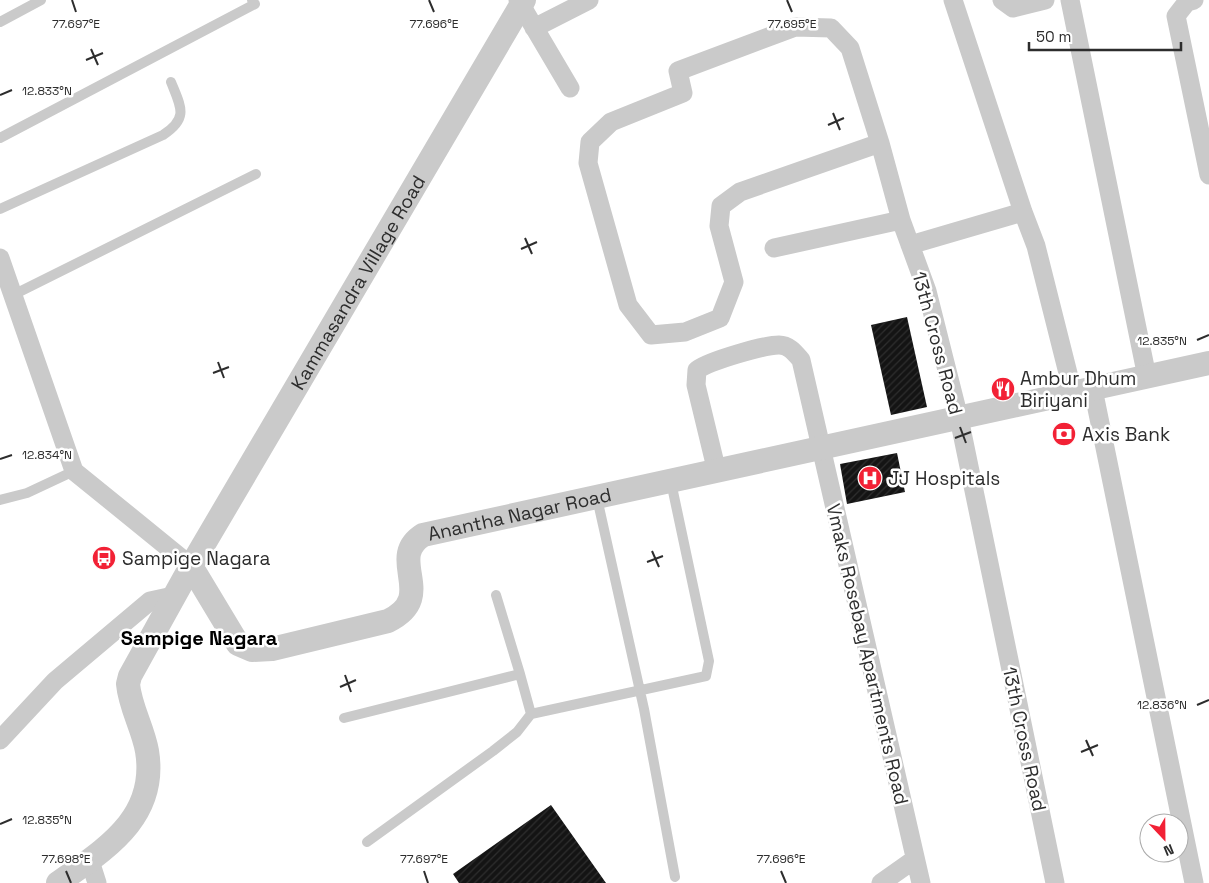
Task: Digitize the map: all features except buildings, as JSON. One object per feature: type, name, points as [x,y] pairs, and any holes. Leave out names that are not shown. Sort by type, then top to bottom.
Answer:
[{"type":"street","points":[[534,28],[589,0]]},
{"type":"street","points":[[953,0],[1083,391],[1194,883]]},
{"type":"street","points":[[1002,0],[1013,8],[1045,0]]},
{"type":"street","points":[[1070,0],[1147,377]]},
{"type":"street","points":[[1194,0],[1187,2],[1176,16],[1209,175]]},
{"type":"street","points":[[521,2],[534,28],[570,88]]},
{"type":"street","name":"Kammasandra Village Road","points":[[191,566],[521,2]]},
{"type":"street","name":"13th Cross Road","points":[[880,143],[740,192],[721,206],[719,226],[734,282],[720,318],[685,332],[651,335],[628,305],[588,163],[590,142],[611,122],[683,93],[678,71],[795,27],[831,28],[850,48],[880,143],[901,220],[927,291],[958,418],[1055,883]]},
{"type":"street","points":[[910,245],[1022,212]]},
{"type":"street","points":[[774,248],[901,220]]},
{"type":"street","points":[[0,258],[74,471],[191,566],[130,676],[128,684],[147,753],[148,770],[142,805],[135,819],[124,831],[90,861],[58,883]]},
{"type":"street","name":"Vmaks Rosebay Apartments Road","points":[[717,472],[696,385],[697,370],[708,362],[780,345],[793,350],[801,360],[921,883]]},
{"type":"street","name":"Anantha Nagar Road","points":[[191,566],[238,644],[252,650],[272,649],[388,621],[404,611],[412,594],[408,559],[410,550],[414,540],[423,535],[1209,363]]},
{"type":"street","points":[[0,740],[55,681],[150,601],[173,596]]},
{"type":"street","points":[[881,883],[915,859]]},
{"type":"street","points":[[90,861],[98,883]]},
{"type":"lane","points":[[0,22],[41,0]]},
{"type":"lane","points":[[0,138],[255,4],[252,0]]},
{"type":"lane","points":[[0,209],[163,135],[176,126],[181,119],[180,104],[171,82]]},
{"type":"lane","points":[[13,295],[256,174]]},
{"type":"lane","points":[[0,500],[27,493],[74,471]]},
{"type":"lane","points":[[367,842],[493,752],[517,732],[531,714],[706,676],[709,661],[671,482]]},
{"type":"lane","points":[[597,498],[639,691],[675,877]]},
{"type":"lane","points":[[496,595],[531,714]]},
{"type":"lane","points":[[344,718],[520,674]]},
{"type":"place","name":"Ambur Dhum Biriyani","points":[[1003,389]]},
{"type":"place","name":"Axis Bank","points":[[1064,434]]},
{"type":"place","name":"JJ Hospitals","points":[[870,478]]},
{"type":"place","name":"Sampige Nagara","points":[[104,558]]},
{"type":"district","name":"Sampige Nagara","points":[[199,638]]}]
